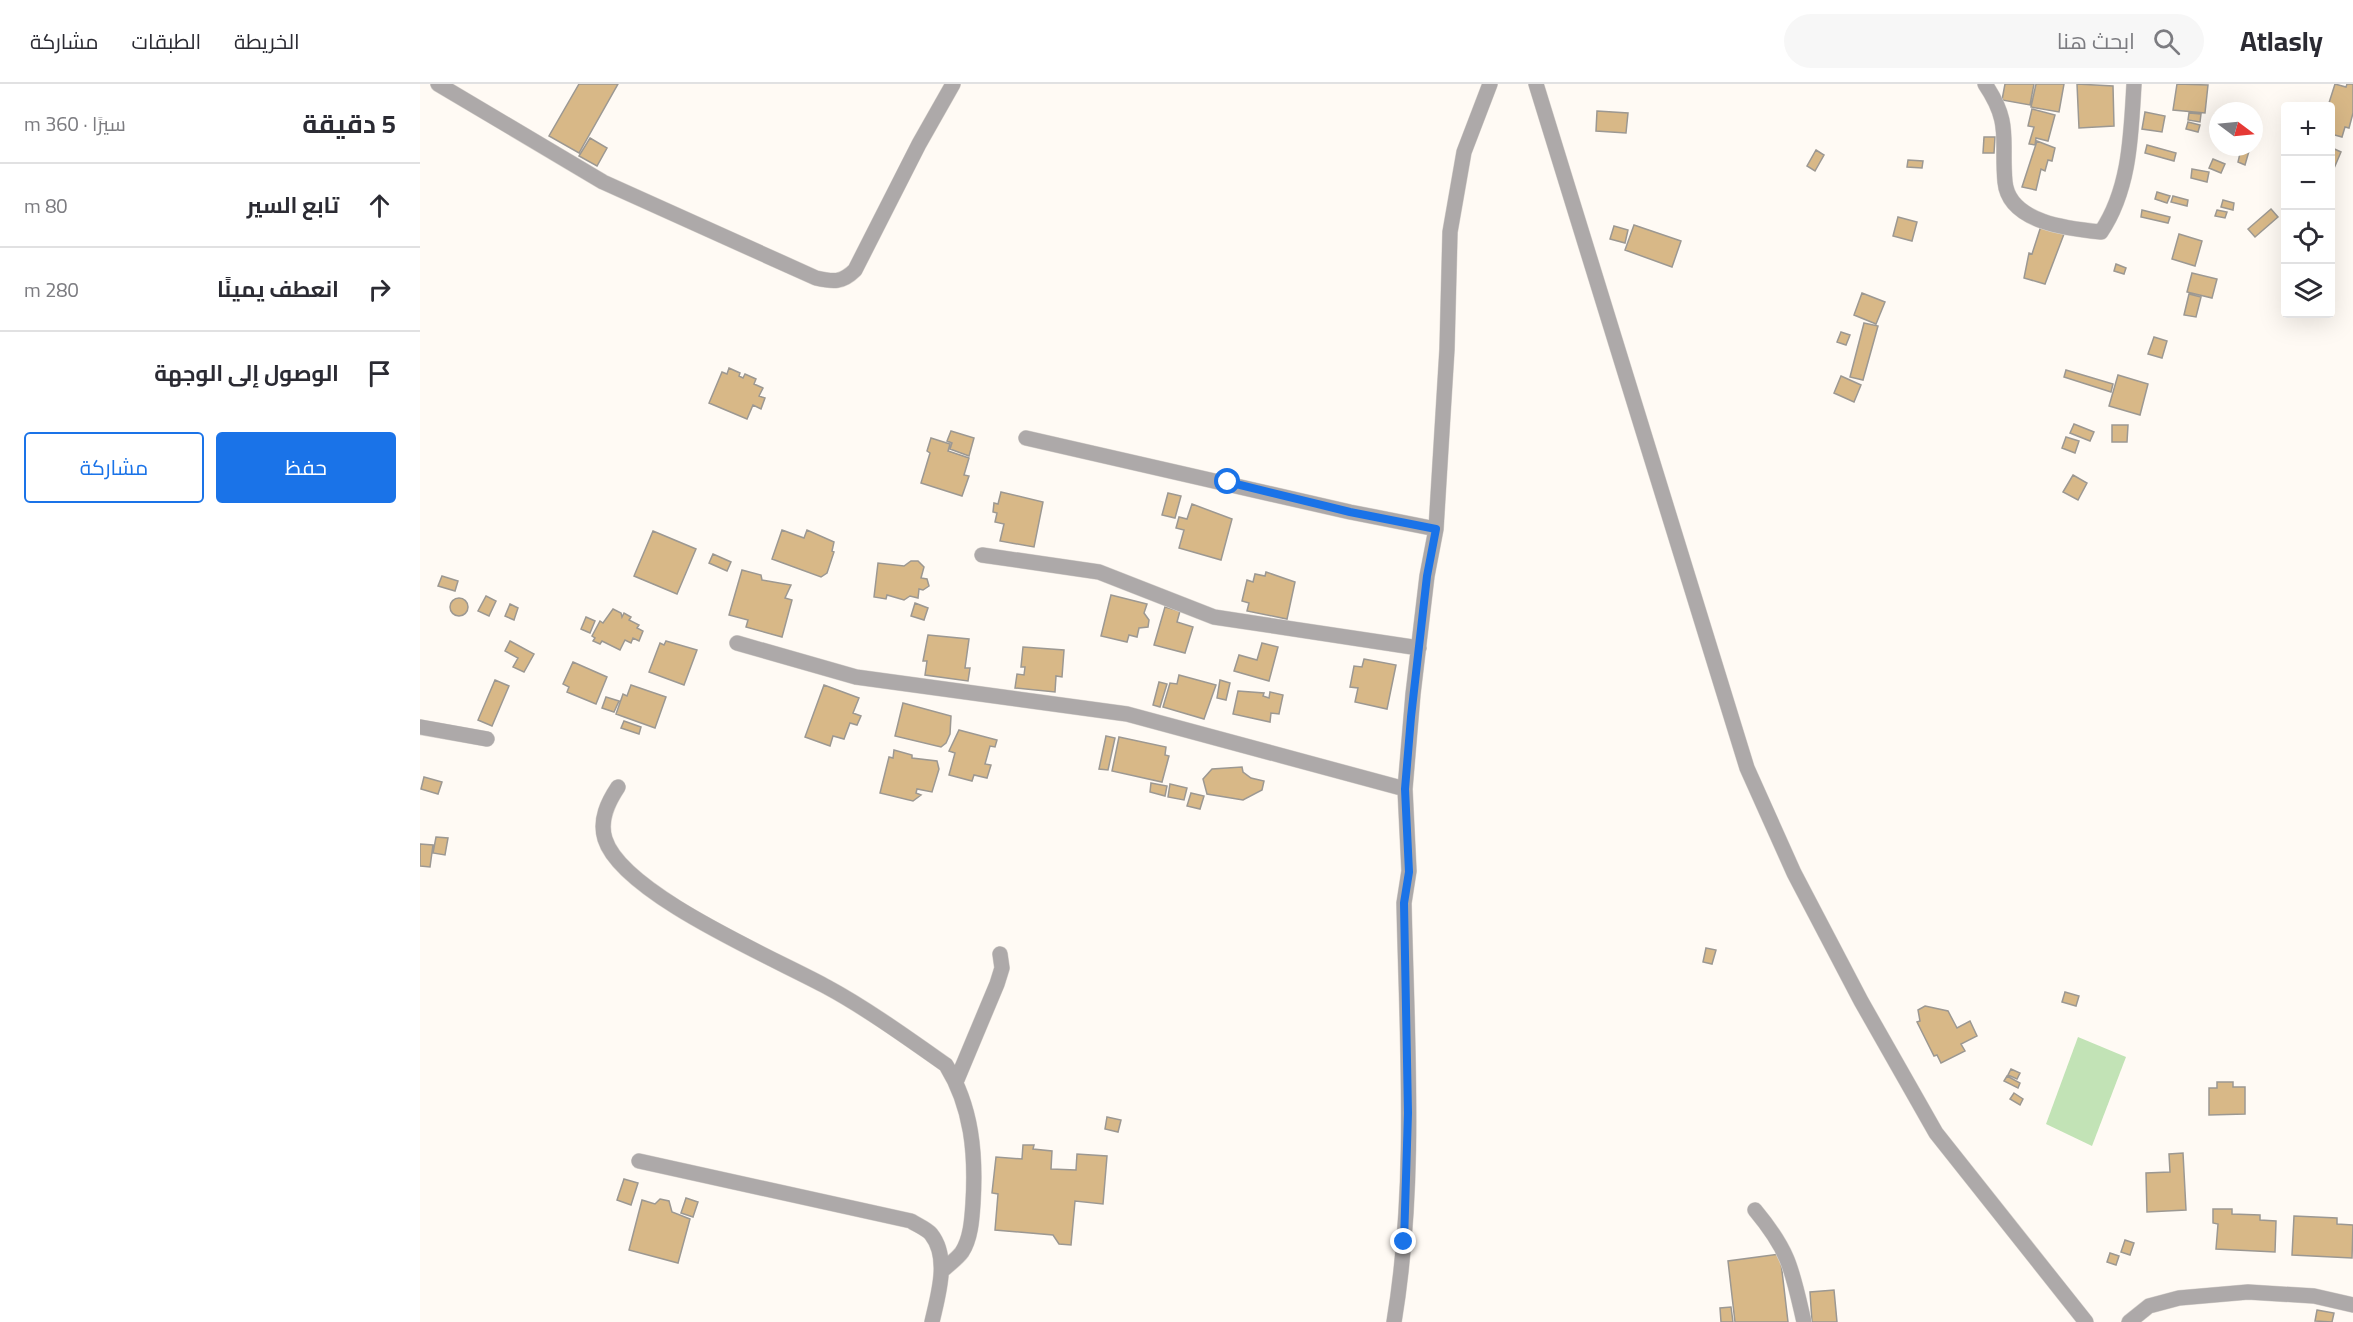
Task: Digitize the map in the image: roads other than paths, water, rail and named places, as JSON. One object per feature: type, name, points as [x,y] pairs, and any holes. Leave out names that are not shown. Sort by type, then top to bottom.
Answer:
[{"type":"street","points":[[438,84],[603,182],[816,278],[832,282],[845,280],[855,270],[919,144],[953,84]]},
{"type":"street","points":[[1394,1322],[1406,1220],[1408,1113],[1404,903],[1409,872],[1405,789],[1427,576],[1436,529],[1447,349],[1450,232],[1464,152],[1490,84]]},
{"type":"street","points":[[1536,84],[1747,768],[1794,873],[1861,1001],[1936,1133],[2086,1322]]},
{"type":"street","points":[[1985,84],[1996,100],[2005,126],[2005,184],[2012,198],[2026,214],[2044,221],[2075,230],[2101,232],[2112,215],[2122,190],[2131,131],[2134,84]]},
{"type":"street","points":[[1026,438],[1350,512],[1436,529]]},
{"type":"street","points":[[982,555],[1099,572],[1214,617],[1419,648]]},
{"type":"street","points":[[737,643],[856,677],[1127,714],[1405,789]]},
{"type":"street","points":[[420,728],[487,739]]},
{"type":"street","points":[[618,787],[605,808],[604,837],[613,854],[629,870],[652,889],[708,926],[838,993],[946,1065],[956,1082],[974,1145],[971,1225],[962,1251],[942,1271]]},
{"type":"street","points":[[956,1082],[994,994],[1002,968],[1000,954]]},
{"type":"street","points":[[639,1161],[911,1221],[930,1233],[939,1249],[942,1271],[932,1322]]},
{"type":"street","points":[[1755,1210],[1776,1234],[1790,1262],[1804,1322]]},
{"type":"street","points":[[2129,1322],[2149,1306],[2179,1298],[2248,1292],[2314,1296],[2353,1305]]}]
